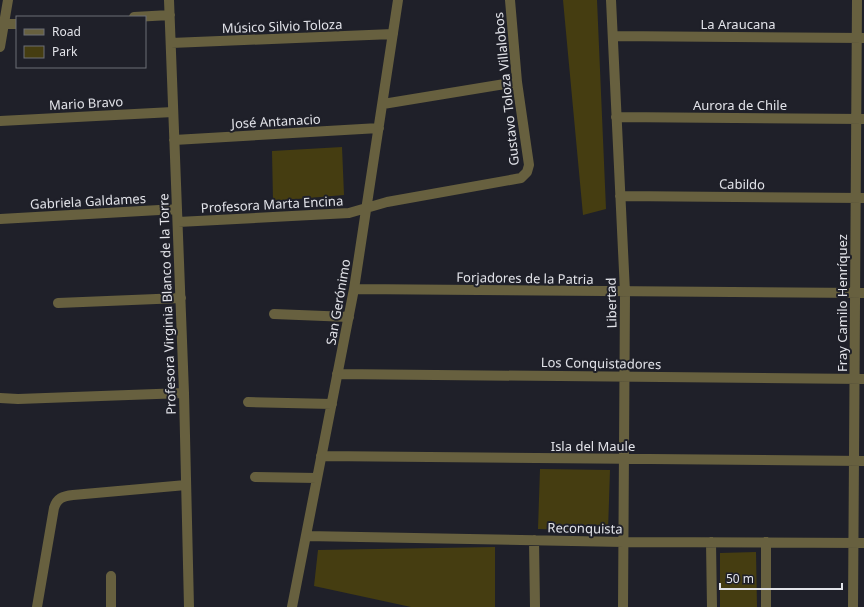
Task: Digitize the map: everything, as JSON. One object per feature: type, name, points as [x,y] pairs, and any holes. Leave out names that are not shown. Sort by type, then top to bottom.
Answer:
[{"type":"street","points":[[0,47],[8,0]]},
{"type":"street","name":"Profesora Virginia Blanco de la Torre","points":[[169,0],[184,393],[189,607]]},
{"type":"street","name":"San Gerónimo","points":[[292,607],[354,289],[398,0]]},
{"type":"street","name":"Gustavo Toloza Villalobos","points":[[510,0],[518,82],[529,165],[525,175]]},
{"type":"street","name":"Libertad","points":[[611,0],[625,292],[623,607]]},
{"type":"street","name":"Fray Camilo Henríquez","points":[[852,607],[853,542],[859,461],[861,38],[858,0]]},
{"type":"street","points":[[146,16],[170,15]]},
{"type":"street","points":[[4,24],[16,24]]},
{"type":"street","name":"Músico Silvio Toloza","points":[[171,43],[393,34]]},
{"type":"street","name":"La Araucana","points":[[613,36],[861,38]]},
{"type":"street","points":[[383,104],[518,82]]},
{"type":"street","name":"Mario Bravo","points":[[0,121],[174,112]]},
{"type":"street","name":"Aurora de Chile","points":[[616,117],[860,119]]},
{"type":"street","name":"José Antanacio","points":[[174,140],[379,128]]},
{"type":"street","name":"Profesora Marta Encina","points":[[178,222],[349,213],[387,202],[516,180],[525,175]]},
{"type":"street","name":"Cabildo","points":[[620,196],[860,198]]},
{"type":"street","name":"Gabriela Galdames","points":[[0,219],[177,209]]},
{"type":"street","name":"Forjadores de la Patria","points":[[354,289],[860,293]]},
{"type":"street","points":[[58,303],[180,298]]},
{"type":"street","points":[[274,314],[349,317]]},
{"type":"street","name":"Los Conquistadores","points":[[338,374],[859,379]]},
{"type":"street","points":[[0,398],[18,399],[184,393]]},
{"type":"street","points":[[248,402],[332,404]]},
{"type":"street","name":"Isla del Maule","points":[[321,456],[859,461]]},
{"type":"street","points":[[255,477],[317,478]]},
{"type":"street","points":[[37,607],[54,508],[59,499],[64,496],[73,495],[186,485]]},
{"type":"street","name":"Reconquista","points":[[306,536],[623,542],[864,542]]},
{"type":"street","points":[[534,540],[535,607]]},
{"type":"street","points":[[711,542],[712,607]]},
{"type":"street","points":[[766,542],[766,607]]},
{"type":"street","points":[[111,576],[111,607]]},
{"type":"green space","points":[[563,0],[597,0],[606,209],[583,215]]},
{"type":"green space","points":[[342,147],[344,195],[273,201],[272,151]]},
{"type":"green space","points":[[540,469],[610,470],[608,531],[538,529]]},
{"type":"green space","points":[[495,547],[495,607],[411,607],[314,586],[318,550]]},
{"type":"green space","points":[[756,552],[757,607],[720,607],[720,553]]}]
